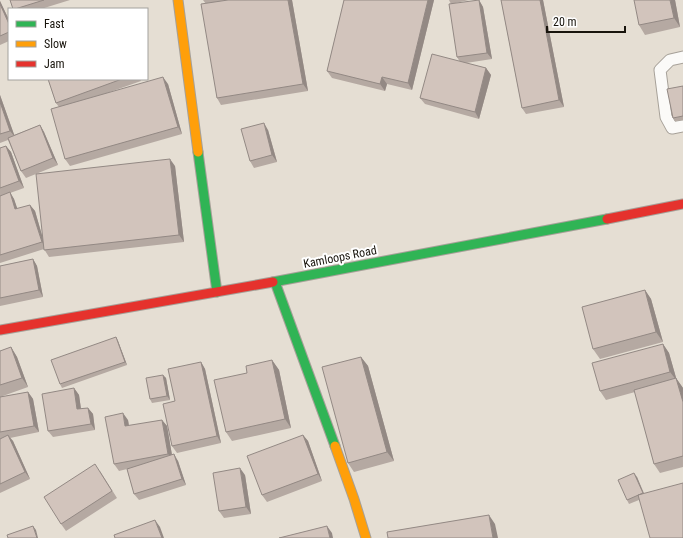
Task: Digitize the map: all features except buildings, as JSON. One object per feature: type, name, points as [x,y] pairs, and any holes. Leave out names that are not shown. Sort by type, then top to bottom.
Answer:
[{"type":"main road","points":[[178,0],[217,292]]},
{"type":"main road","name":"Kamloops Road","points":[[0,330],[275,282],[683,204]]},
{"type":"main road","points":[[275,282],[354,499],[366,538]]},
{"type":"lane","points":[[683,57],[670,60],[660,70],[666,117],[672,128],[683,126]]},
{"type":"traffic: fast","points":[[198,152],[217,292]]},
{"type":"traffic: fast","points":[[273,282],[607,219]]},
{"type":"traffic: fast","points":[[275,282],[335,446]]},
{"type":"traffic: slow","points":[[178,0],[198,152]]},
{"type":"traffic: slow","points":[[335,446],[366,538]]},
{"type":"traffic: jam","points":[[607,219],[683,204]]},
{"type":"traffic: jam","points":[[0,330],[273,282]]}]
